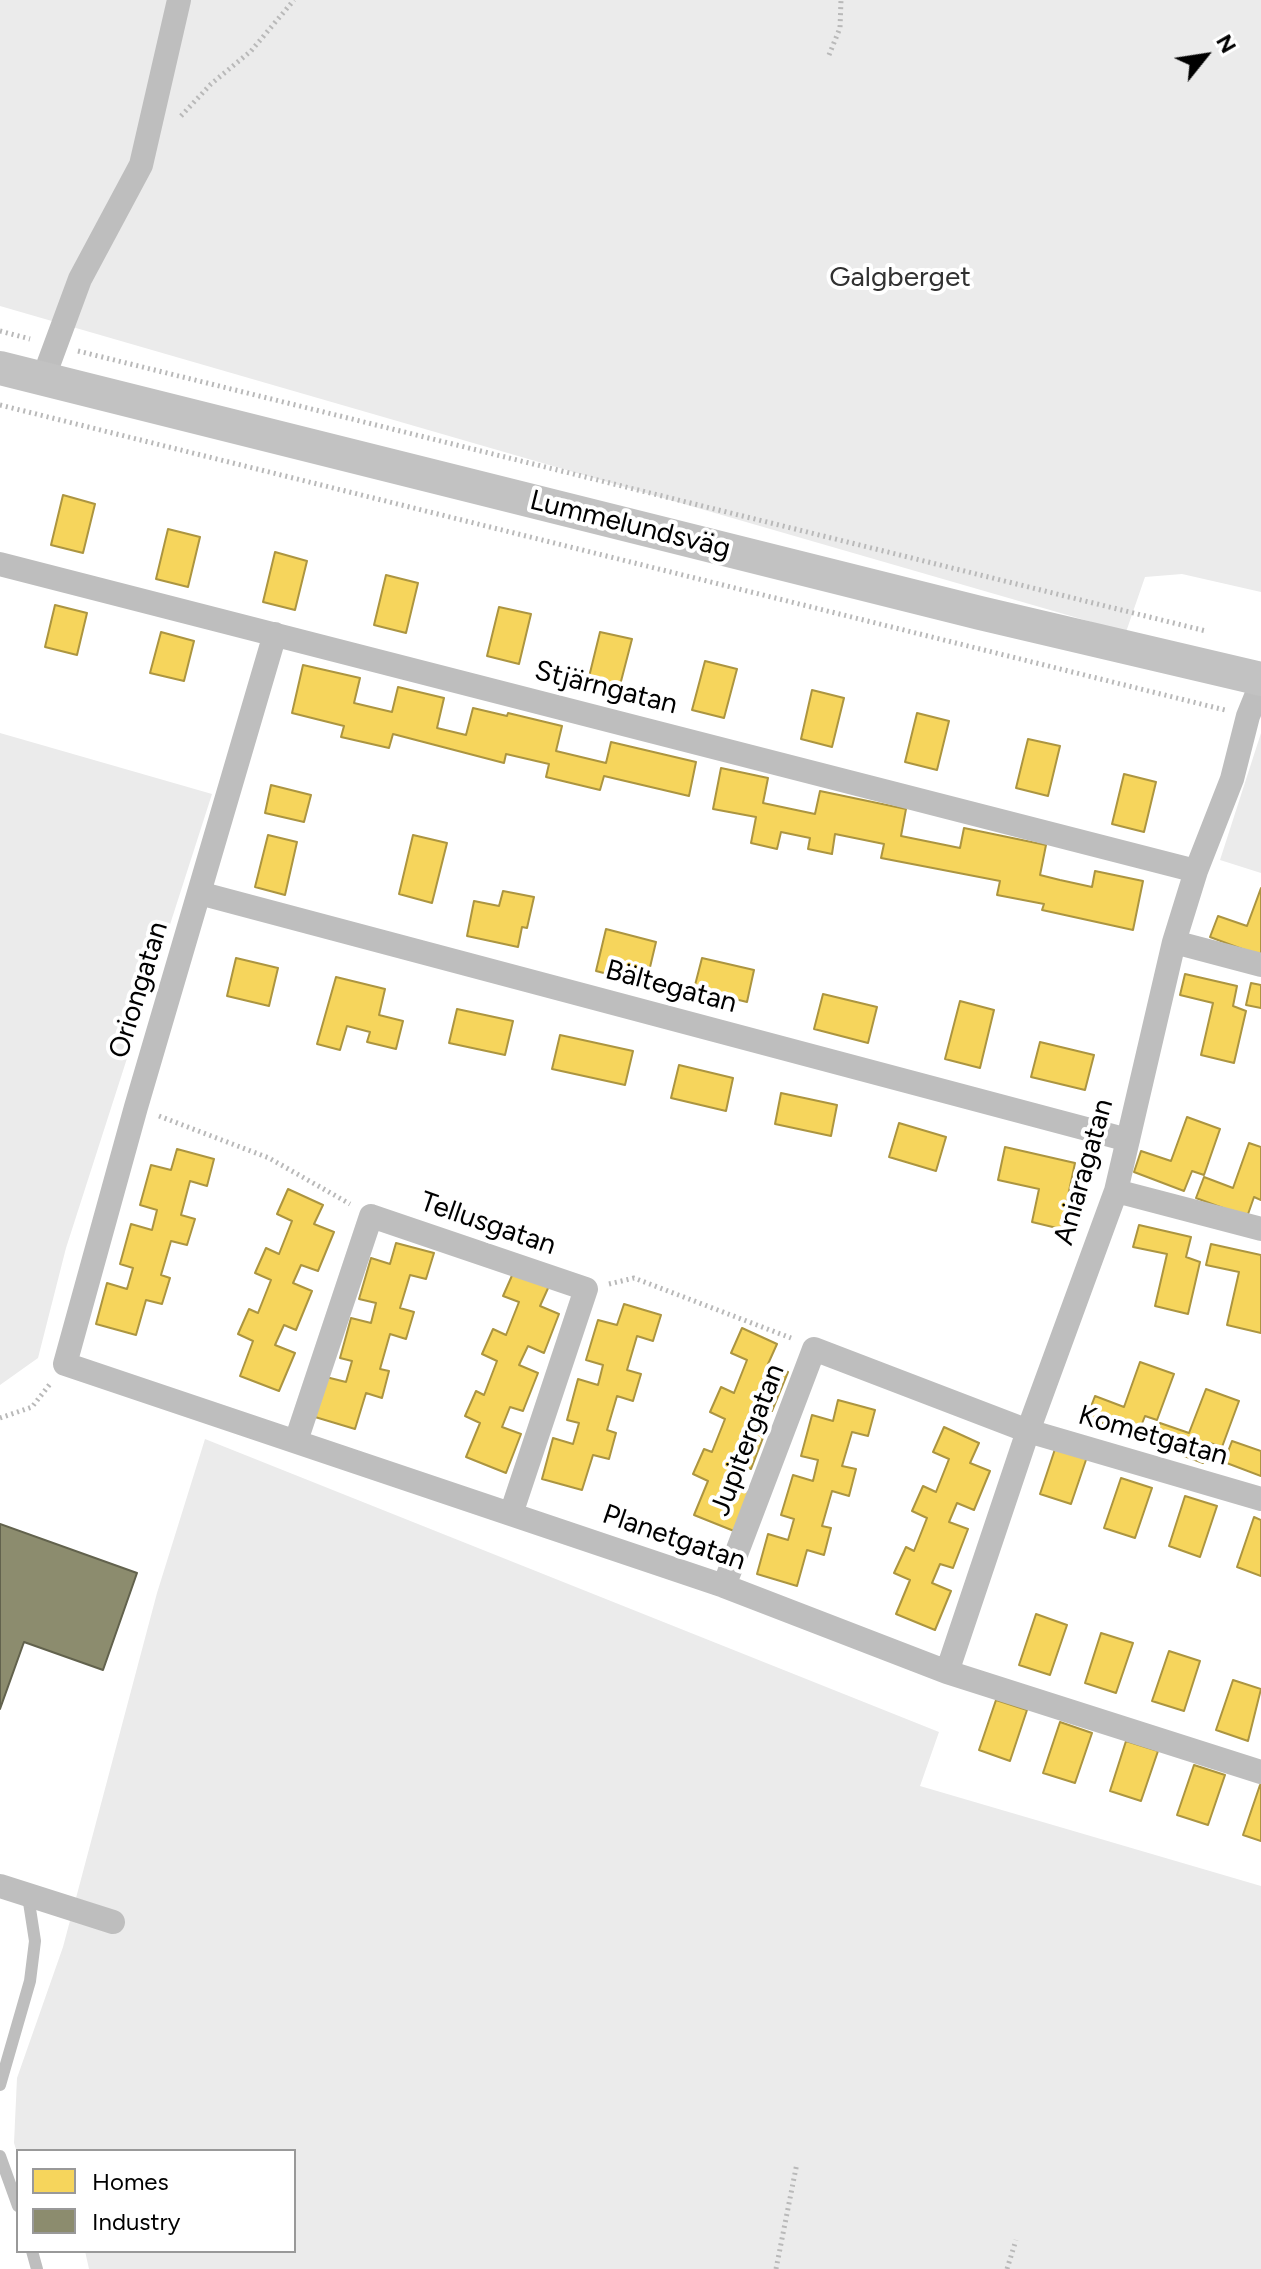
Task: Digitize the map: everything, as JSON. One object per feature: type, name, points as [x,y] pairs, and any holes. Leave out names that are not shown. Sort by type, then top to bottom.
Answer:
[{"type":"main road","name":"Lummelundsväg","points":[[0,368],[1261,682]]},
{"type":"street","points":[[43,379],[80,279],[141,165],[179,0]]},
{"type":"street","name":"Stjärngatan","points":[[0,564],[1196,871]]},
{"type":"street","name":"Oriongatan","points":[[65,1364],[136,1107],[275,634]]},
{"type":"street","name":"Aniaragatan","points":[[947,1672],[1028,1431],[1116,1191],[1174,942],[1196,871],[1232,779],[1248,716],[1261,682]]},
{"type":"street","name":"Bältegatan","points":[[199,893],[1128,1140]]},
{"type":"street","points":[[1174,942],[1261,965]]},
{"type":"street","points":[[1116,1191],[1261,1229]]},
{"type":"street","points":[[296,1441],[371,1216]]},
{"type":"street","name":"Tellusgatan","points":[[371,1216],[586,1289]]},
{"type":"street","points":[[511,1514],[586,1289]]},
{"type":"street","name":"Jupitergatan","points":[[724,1586],[814,1349],[1028,1431]]},
{"type":"street","name":"Planetgatan","points":[[65,1364],[724,1586],[947,1672],[1261,1772]]},
{"type":"street","name":"Kometgatan","points":[[1028,1431],[1261,1499]]},
{"type":"street","points":[[0,1886],[113,1922]]},
{"type":"lane","points":[[0,2085],[32,1968],[35,1941],[28,1896]]},
{"type":"lane","points":[[0,2156],[16,2200]]},
{"type":"path","points":[[173,125],[211,84],[251,51],[294,0]]},
{"type":"path","points":[[829,55],[840,28],[841,0]]},
{"type":"path","points":[[0,331],[1217,633]]},
{"type":"path","points":[[0,405],[1248,716]]},
{"type":"path","points":[[136,1107],[269,1158],[371,1216]]},
{"type":"path","points":[[586,1289],[634,1278],[765,1325],[814,1349]]},
{"type":"path","points":[[0,1418],[32,1407],[65,1364]]},
{"type":"path","points":[[776,2269],[797,2163]]},
{"type":"path","points":[[1007,2269],[1016,2240]]},
{"type":"green space","name":"Galgberget","points":[[0,0],[1261,0],[1261,592],[1182,574],[1145,577],[1126,632],[0,306]]},
{"type":"green space","points":[[0,733],[212,794],[66,1248],[38,1358],[0,1385]]},
{"type":"green space","points":[[1261,733],[1261,873],[1220,860]]},
{"type":"green space","points":[[205,1439],[939,1732],[920,1786],[1261,1886],[1261,2269],[89,2269],[85,2253],[296,2253],[296,2149],[16,2150],[14,2143],[17,2078],[63,1947],[157,1593]]},
{"type":"building: Homes","points":[[63,495],[95,504],[83,553],[51,545]]},
{"type":"building: Homes","points":[[168,529],[200,537],[188,587],[156,579]]},
{"type":"building: Homes","points":[[275,552],[307,561],[295,610],[263,602]]},
{"type":"building: Homes","points":[[386,575],[418,583],[406,633],[374,625]]},
{"type":"building: Homes","points":[[55,605],[87,613],[77,655],[45,647]]},
{"type":"building: Homes","points":[[499,607],[531,614],[519,664],[487,656]]},
{"type":"building: Homes","points":[[161,632],[194,641],[184,681],[150,673]]},
{"type":"building: Homes","points":[[600,632],[632,639],[619,689],[588,681]]},
{"type":"building: Homes","points":[[705,661],[737,669],[724,718],[692,710]]},
{"type":"building: Homes","points":[[303,665],[360,678],[354,703],[392,712],[398,687],[444,698],[437,728],[466,735],[473,708],[562,726],[556,751],[606,763],[611,742],[696,762],[689,796],[604,776],[600,790],[546,777],[549,764],[506,754],[504,763],[393,734],[389,748],[341,737],[344,726],[292,713]]},
{"type":"building: Homes","points":[[812,690],[844,698],[832,747],[801,739]]},
{"type":"building: Homes","points":[[917,713],[949,721],[937,770],[905,762]]},
{"type":"building: Homes","points":[[1028,739],[1060,746],[1048,796],[1016,788]]},
{"type":"building: Homes","points":[[721,768],[768,778],[763,803],[815,814],[820,791],[906,809],[901,836],[960,848],[964,828],[1046,845],[1040,875],[1092,887],[1095,871],[1143,881],[1133,930],[1042,910],[1044,904],[997,895],[1000,881],[881,858],[884,844],[835,834],[832,854],[808,849],[810,838],[781,832],[777,849],[751,843],[756,817],[713,809]]},
{"type":"building: Homes","points":[[1124,774],[1156,782],[1144,832],[1112,824]]},
{"type":"building: Homes","points":[[271,785],[311,795],[304,822],[265,813]]},
{"type":"building: Homes","points":[[268,835],[297,842],[285,895],[255,887]]},
{"type":"building: Homes","points":[[413,835],[447,843],[432,903],[399,894]]},
{"type":"building: Homes","points":[[1261,888],[1261,956],[1210,937],[1218,916],[1247,926]]},
{"type":"building: Homes","points":[[503,891],[534,897],[527,928],[522,927],[518,947],[467,936],[474,901],[499,906]]},
{"type":"building: Homes","points":[[606,929],[656,942],[646,984],[596,971]]},
{"type":"building: Homes","points":[[236,958],[278,968],[269,1006],[227,996]]},
{"type":"building: Homes","points":[[702,958],[754,970],[747,1002],[694,989]]},
{"type":"building: Homes","points":[[1185,974],[1237,986],[1233,1006],[1246,1011],[1234,1063],[1201,1055],[1213,1003],[1180,995]]},
{"type":"building: Homes","points":[[336,977],[385,989],[379,1015],[403,1021],[396,1049],[367,1042],[370,1032],[347,1026],[340,1050],[317,1044]]},
{"type":"building: Homes","points":[[1251,983],[1261,985],[1261,1008],[1246,1005]]},
{"type":"building: Homes","points":[[823,994],[877,1007],[868,1043],[814,1029]]},
{"type":"building: Homes","points":[[960,1001],[994,1010],[980,1068],[945,1059]]},
{"type":"building: Homes","points":[[457,1009],[513,1021],[505,1055],[449,1043]]},
{"type":"building: Homes","points":[[560,1035],[633,1051],[625,1085],[552,1069]]},
{"type":"building: Homes","points":[[1040,1042],[1094,1055],[1085,1090],[1031,1077]]},
{"type":"building: Homes","points":[[679,1065],[733,1078],[726,1111],[671,1098]]},
{"type":"building: Homes","points":[[781,1093],[837,1105],[831,1136],[775,1124]]},
{"type":"building: Homes","points":[[1187,1117],[1220,1129],[1204,1175],[1192,1171],[1184,1191],[1134,1172],[1141,1151],[1171,1161]]},
{"type":"building: Homes","points":[[899,1123],[946,1137],[936,1171],[889,1157]]},
{"type":"building: Homes","points":[[1249,1143],[1261,1147],[1261,1200],[1254,1197],[1247,1217],[1196,1198],[1204,1177],[1233,1188]]},
{"type":"building: Homes","points":[[1005,1147],[1075,1163],[1061,1229],[1032,1222],[1039,1189],[998,1180]]},
{"type":"building: Homes","points":[[177,1149],[214,1159],[207,1186],[190,1181],[181,1215],[195,1219],[187,1245],[171,1241],[161,1275],[170,1278],[162,1304],[146,1300],[136,1335],[96,1324],[107,1283],[127,1289],[133,1268],[120,1264],[131,1224],[152,1230],[157,1210],[140,1205],[151,1165],[171,1170]]},
{"type":"building: Homes","points":[[288,1189],[323,1205],[314,1224],[334,1232],[318,1271],[301,1265],[293,1283],[312,1291],[296,1330],[284,1325],[275,1345],[295,1353],[279,1391],[240,1376],[253,1341],[238,1334],[249,1309],[258,1313],[271,1280],[255,1273],[266,1248],[279,1254],[292,1221],[277,1214]]},
{"type":"building: Homes","points":[[1139,1225],[1191,1237],[1186,1257],[1200,1262],[1188,1314],[1155,1306],[1167,1254],[1133,1247]]},
{"type":"building: Homes","points":[[396,1243],[434,1253],[426,1279],[410,1275],[400,1308],[414,1312],[406,1339],[390,1334],[380,1369],[389,1371],[382,1398],[366,1393],[355,1429],[315,1417],[326,1377],[346,1382],[352,1361],[340,1358],[351,1318],[371,1323],[376,1303],[359,1299],[371,1258],[390,1264]]},
{"type":"building: Homes","points":[[1211,1244],[1261,1255],[1261,1333],[1227,1325],[1239,1272],[1206,1265]]},
{"type":"building: Homes","points":[[514,1271],[549,1286],[540,1306],[559,1314],[544,1353],[528,1346],[519,1365],[538,1373],[523,1411],[510,1407],[502,1427],[521,1434],[506,1473],[466,1457],[480,1423],[465,1416],[476,1391],[484,1395],[497,1361],[482,1354],[493,1329],[506,1335],[519,1302],[503,1296]]},
{"type":"building: Homes","points":[[624,1304],[661,1315],[653,1341],[637,1336],[627,1370],[641,1374],[633,1401],[617,1396],[607,1430],[616,1433],[609,1459],[593,1455],[582,1490],[542,1479],[553,1438],[573,1444],[579,1423],[567,1420],[578,1379],[598,1385],[603,1365],[586,1360],[598,1320],[617,1325]]},
{"type":"building: Homes","points":[[742,1328],[777,1344],[768,1364],[788,1372],[772,1411],[756,1404],[747,1423],[766,1430],[751,1469],[739,1465],[730,1484],[749,1492],[734,1531],[694,1515],[708,1481],[693,1474],[704,1449],[712,1452],[725,1419],[710,1412],[721,1387],[734,1393],[747,1360],[731,1353]]},
{"type":"building: Homes","points":[[1140,1362],[1174,1374],[1157,1420],[1145,1416],[1137,1436],[1087,1417],[1095,1396],[1124,1407]]},
{"type":"building: Homes","points":[[1206,1389],[1239,1401],[1222,1447],[1210,1443],[1203,1463],[1152,1444],[1160,1423],[1189,1433]]},
{"type":"building: Homes","points":[[838,1400],[875,1410],[868,1436],[852,1432],[842,1466],[856,1469],[849,1496],[832,1491],[822,1526],[831,1528],[824,1555],[807,1550],[797,1586],[757,1574],[768,1534],[788,1540],[794,1519],[781,1515],[793,1475],[813,1481],[818,1460],[801,1456],[812,1415],[833,1421]]},
{"type":"building: Homes","points":[[944,1427],[979,1443],[970,1463],[990,1471],[974,1510],[957,1503],[949,1522],[968,1529],[953,1568],[940,1564],[932,1583],[951,1591],[935,1630],[896,1614],[910,1580],[894,1573],[906,1547],[914,1551],[927,1518],[912,1511],[923,1486],[936,1492],[949,1459],[933,1452]]},
{"type":"building: Homes","points":[[1232,1441],[1261,1451],[1261,1476],[1224,1462]]},
{"type":"building: Homes","points":[[1057,1443],[1088,1454],[1071,1504],[1040,1494]]},
{"type":"building: Homes","points":[[1121,1478],[1152,1488],[1135,1538],[1104,1528]]},
{"type":"building: Homes","points":[[1185,1496],[1217,1506],[1200,1557],[1169,1546]]},
{"type":"building: Homes","points":[[1254,1517],[1261,1520],[1261,1576],[1237,1567]]},
{"type":"building: Homes","points":[[1036,1614],[1067,1625],[1050,1675],[1019,1665]]},
{"type":"building: Homes","points":[[1101,1633],[1133,1643],[1116,1693],[1085,1683]]},
{"type":"building: Homes","points":[[1169,1651],[1200,1661],[1184,1711],[1152,1701]]},
{"type":"building: Homes","points":[[1233,1680],[1261,1689],[1248,1741],[1216,1730]]},
{"type":"building: Homes","points":[[996,1700],[1027,1710],[1010,1761],[979,1750]]},
{"type":"building: Homes","points":[[1060,1722],[1092,1733],[1075,1783],[1043,1773]]},
{"type":"building: Homes","points":[[1126,1741],[1158,1751],[1141,1801],[1110,1791]]},
{"type":"building: Homes","points":[[1194,1765],[1225,1775],[1208,1825],[1177,1815]]},
{"type":"building: Homes","points":[[1261,1785],[1261,1841],[1243,1835]]},
{"type":"building: Industry","points":[[0,1524],[137,1573],[103,1670],[24,1642],[0,1709]]}]
